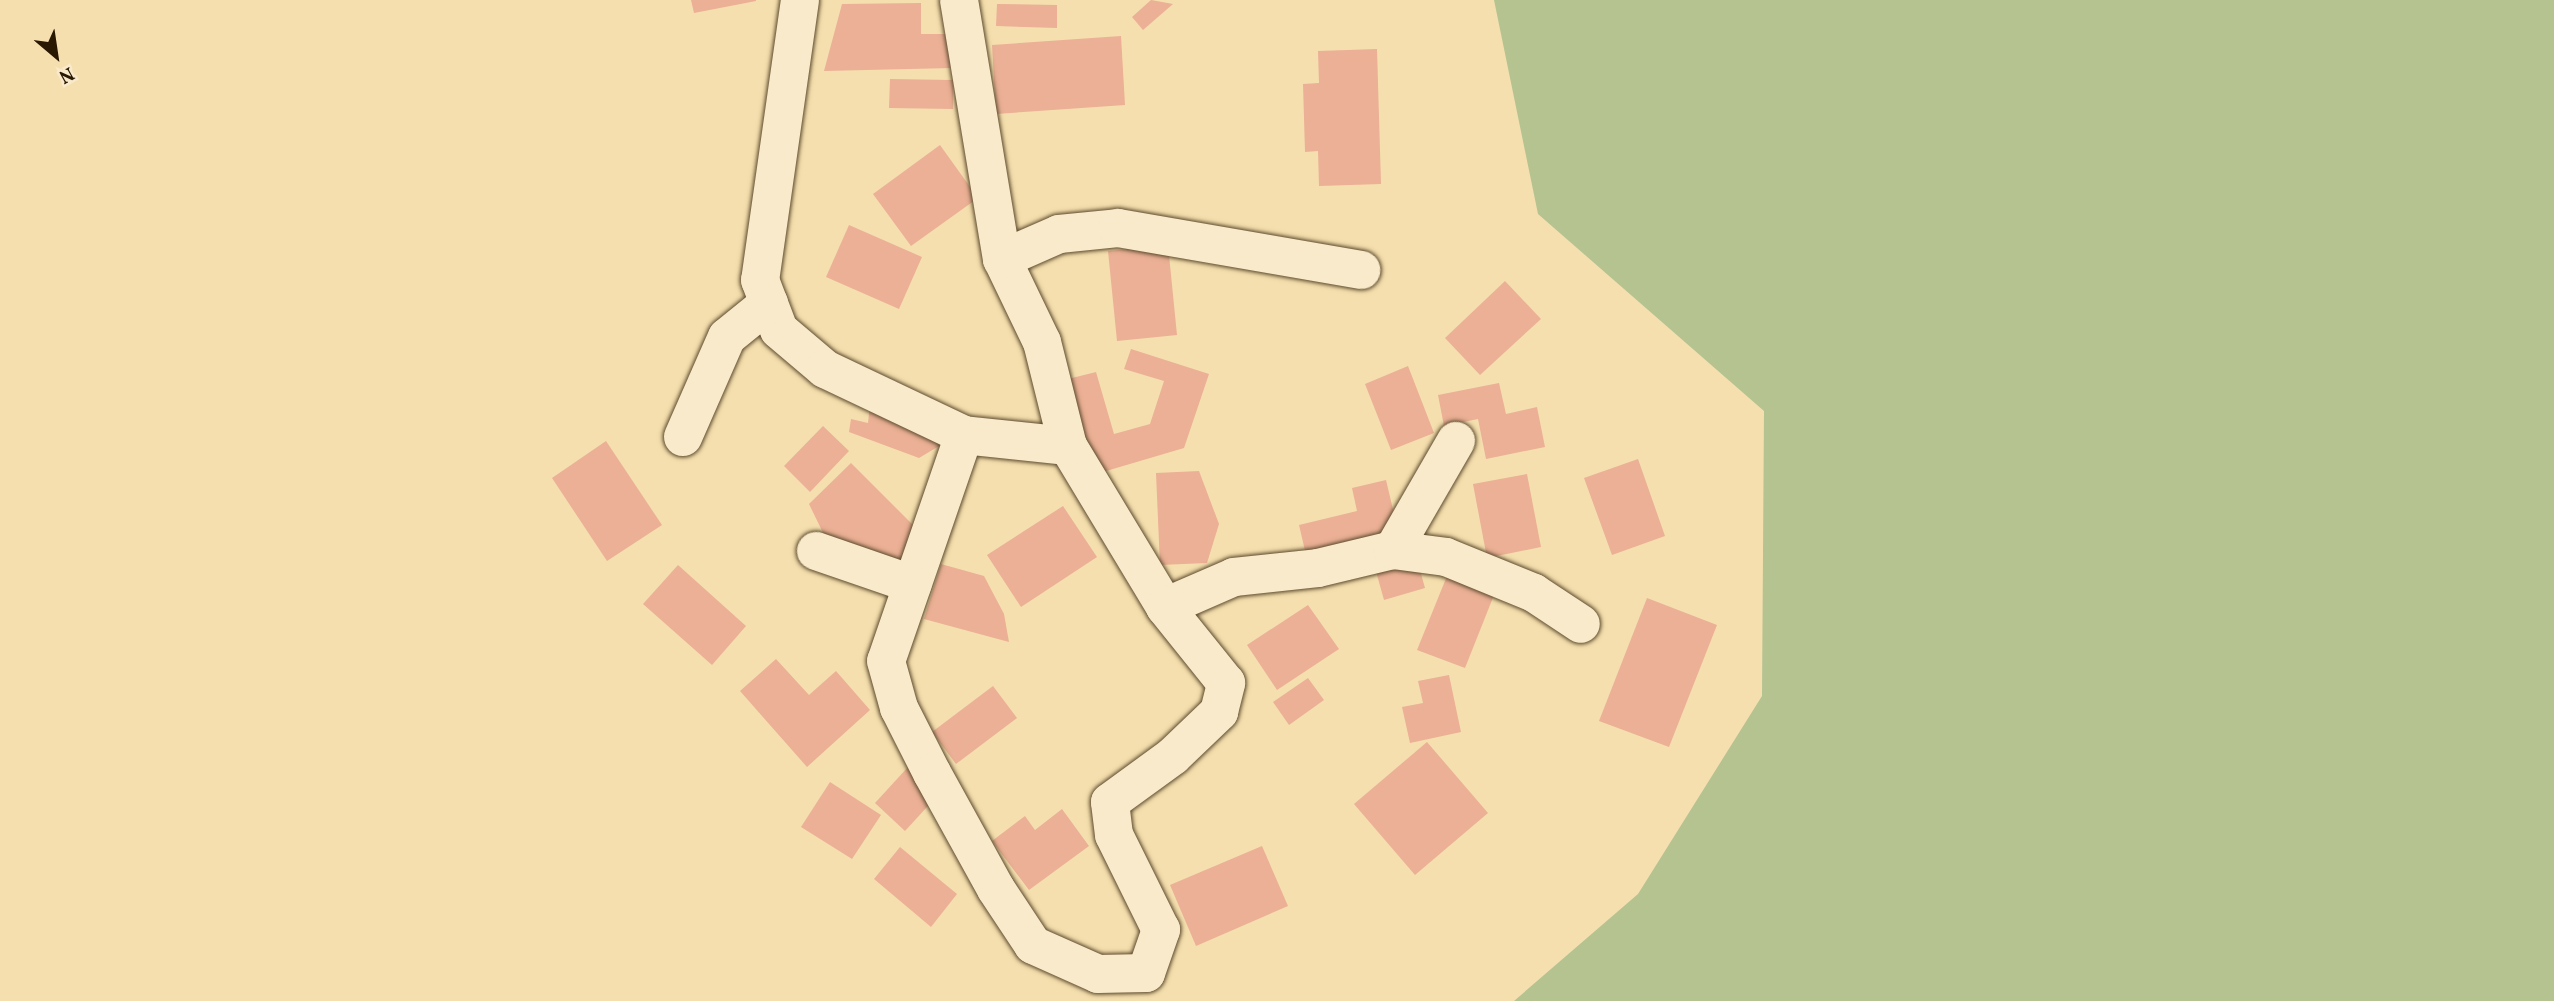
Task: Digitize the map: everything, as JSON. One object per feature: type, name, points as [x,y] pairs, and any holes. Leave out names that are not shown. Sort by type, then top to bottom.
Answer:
[{"type":"street","points":[[800,0],[760,280],[779,330],[825,369],[964,435],[1068,446]]},
{"type":"street","points":[[959,0],[1002,259],[1042,342],[1068,446],[1165,607],[1227,683],[1219,712],[1173,756],[1110,802],[1114,835],[1161,930],[1146,973],[1098,974],[1032,945],[996,889],[899,708],[886,661],[964,435]]},
{"type":"street","points":[[1002,259],[1059,234],[1118,228],[1361,270]]},
{"type":"street","points":[[683,437],[727,337],[769,303]]},
{"type":"street","points":[[1393,550],[1456,441]]},
{"type":"street","points":[[1165,607],[1234,577],[1318,568],[1393,550],[1446,557],[1534,593],[1581,624]]},
{"type":"street","points":[[816,551],[912,584]]},
{"type":"green space","points":[[1494,0],[2554,0],[2554,1001],[1514,1001],[1638,894],[1762,696],[1764,411],[1538,214]]},
{"type":"building","points":[[691,0],[756,0],[756,1],[694,13]]},
{"type":"building","points":[[1151,0],[1173,4],[1143,30],[1132,17]]},
{"type":"building","points":[[921,3],[921,34],[952,34],[952,68],[824,71],[842,4]]},
{"type":"building","points":[[997,4],[1057,5],[1057,28],[996,26]]},
{"type":"building","points":[[1121,36],[1125,105],[996,114],[992,45]]},
{"type":"building","points":[[1377,49],[1381,184],[1319,186],[1318,151],[1305,152],[1303,84],[1319,83],[1318,51]]},
{"type":"building","points":[[890,79],[953,80],[953,109],[889,108]]},
{"type":"building","points":[[940,145],[978,198],[911,246],[873,194]]},
{"type":"building","points":[[849,225],[922,257],[899,309],[826,277]]},
{"type":"building","points":[[1168,245],[1177,335],[1117,341],[1108,251]]},
{"type":"building","points":[[1505,281],[1541,319],[1480,375],[1445,338]]},
{"type":"building","points":[[1131,349],[1209,374],[1184,448],[1096,474],[1068,379],[1096,372],[1114,434],[1150,424],[1164,381],[1124,369]]},
{"type":"building","points":[[1408,366],[1434,433],[1391,450],[1365,384]]},
{"type":"building","points":[[1499,383],[1506,414],[1537,407],[1545,447],[1486,459],[1478,419],[1444,426],[1438,395]]},
{"type":"building","points":[[870,404],[942,439],[939,446],[919,458],[849,432],[851,419],[868,423]]},
{"type":"building","points":[[823,426],[849,451],[810,492],[784,466]]},
{"type":"building","points":[[606,441],[662,525],[607,561],[552,478]]},
{"type":"building","points":[[1638,459],[1665,536],[1612,555],[1584,478]]},
{"type":"building","points":[[851,463],[918,530],[905,566],[828,543],[809,504]]},
{"type":"building","points":[[1199,471],[1219,524],[1207,563],[1160,565],[1156,473]]},
{"type":"building","points":[[1527,474],[1541,547],[1487,558],[1473,484]]},
{"type":"building","points":[[1386,480],[1396,522],[1381,538],[1306,555],[1299,525],[1357,511],[1352,488]]},
{"type":"building","points":[[1063,506],[1097,557],[1021,607],[987,555]]},
{"type":"building","points":[[1416,556],[1425,588],[1384,600],[1375,568]]},
{"type":"building","points":[[941,564],[984,576],[1004,614],[1009,642],[924,619]]},
{"type":"building","points":[[678,565],[746,626],[712,665],[643,604]]},
{"type":"building","points":[[1449,571],[1496,590],[1465,668],[1417,650]]},
{"type":"building","points":[[1647,598],[1717,625],[1669,747],[1599,721]]},
{"type":"building","points":[[1308,605],[1339,649],[1277,690],[1247,645]]},
{"type":"building","points":[[776,659],[809,695],[836,671],[870,710],[807,767],[740,691]]},
{"type":"building","points":[[1449,675],[1461,732],[1410,743],[1402,707],[1423,703],[1418,681]]},
{"type":"building","points":[[1308,678],[1324,700],[1289,725],[1273,702]]},
{"type":"building","points":[[993,686],[1017,718],[956,764],[932,732]]},
{"type":"building","points":[[1427,742],[1488,813],[1415,875],[1354,804]]},
{"type":"building","points":[[908,767],[938,795],[905,831],[875,803]]},
{"type":"building","points":[[830,782],[881,815],[852,859],[801,827]]},
{"type":"building","points":[[1062,809],[1089,846],[1029,890],[992,841],[1025,816],[1035,830]]},
{"type":"building","points":[[1262,846],[1288,906],[1196,946],[1170,885]]},
{"type":"building","points":[[900,847],[957,894],[931,927],[874,879]]}]
